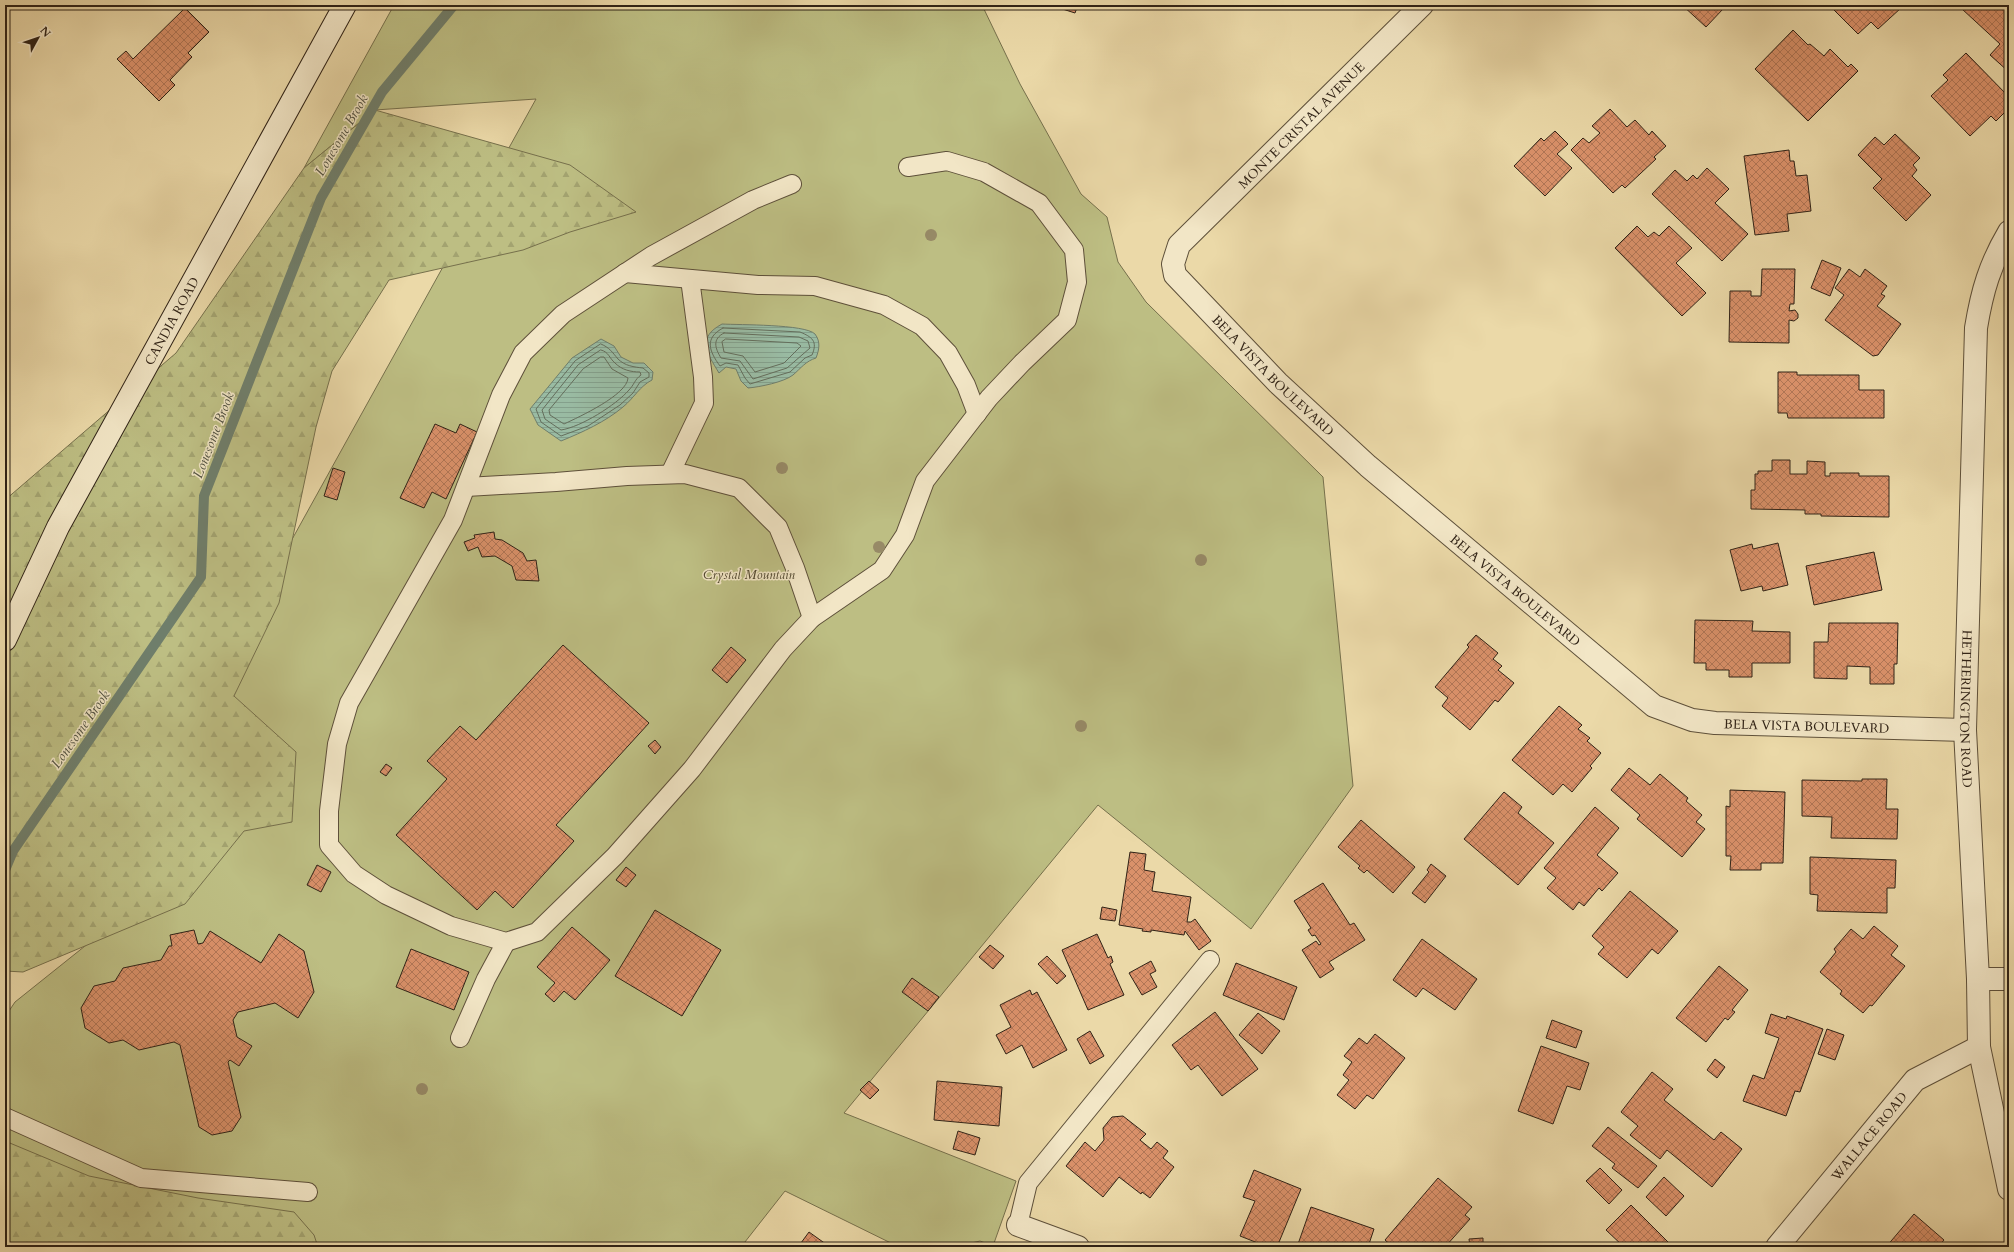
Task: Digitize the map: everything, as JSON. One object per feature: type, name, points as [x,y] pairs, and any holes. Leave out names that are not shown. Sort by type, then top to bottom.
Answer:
[{"type":"street","name":"CANDIA ROAD","points":[[5,640],[58,527],[345,5]]},
{"type":"street","name":"MONTE CRISTAL AVENUE","points":[[1179,245],[1422,5]]},
{"type":"street","name":"HETHERINGTON ROAD","points":[[2009,232],[1998,250],[1987,276],[1976,328],[1965,730],[1978,979],[1979,1047],[2009,1189]]},
{"type":"street","name":"BELA VISTA BOULEVARD","points":[[1179,245],[1173,264],[1175,275],[1278,383],[1368,466],[1654,706],[1692,720],[1715,722],[1965,730]]},
{"type":"street","points":[[1978,979],[2009,979]]},
{"type":"street","name":"WALLACE ROAD","points":[[1777,1247],[1915,1080],[1979,1047]]},
{"type":"street","points":[[1018,1225],[1078,1247]]},
{"type":"lane","points":[[792,184],[753,200],[651,256],[563,314],[523,353],[501,395],[453,520],[349,703],[337,744],[329,811],[329,845],[354,874],[386,895],[451,926],[506,942],[537,932],[615,856],[692,769],[783,648],[812,618],[882,570],[905,535],[925,481],[977,414],[1022,363],[1068,320],[1078,282],[1074,250],[1039,203],[984,172],[947,160],[908,167]]},
{"type":"lane","points":[[625,273],[758,285],[815,286],[884,305],[922,326],[948,353],[966,384],[977,414]]},
{"type":"lane","points":[[670,474],[704,403],[703,377],[690,279]]},
{"type":"lane","points":[[466,487],[627,476],[685,474],[739,488],[778,527],[795,568],[812,618]]},
{"type":"lane","points":[[460,1038],[486,979],[506,942]]},
{"type":"lane","points":[[1018,1225],[1028,1183],[1210,960]]},
{"type":"lane","points":[[5,1117],[141,1178],[308,1192]]},
{"type":"green space","name":"Crystal Mountain","points":[[394,5],[982,5],[1020,84],[1081,194],[1107,217],[1118,262],[1146,302],[1323,477],[1353,786],[1251,929],[1098,805],[844,1113],[1016,1181],[993,1246],[980,1241],[955,1247],[899,1247],[785,1191],[741,1247],[5,1247],[5,1017],[15,1002],[85,946],[179,878],[213,682],[536,99],[375,110],[304,168]]},
{"type":"green space","points":[[375,110],[570,165],[636,212],[570,232],[523,250],[389,280],[332,371],[316,427],[279,603],[234,696],[296,752],[292,822],[244,831],[185,904],[23,972],[5,971],[5,500],[176,353],[304,168]]},
{"type":"green space","points":[[5,1141],[89,1176],[198,1198],[294,1212],[314,1235],[318,1247],[5,1247]]},
{"type":"water","points":[[722,324],[799,328],[815,334],[818,340],[819,349],[816,358],[806,363],[789,378],[772,384],[748,388],[741,381],[736,369],[726,367],[719,373],[708,352],[706,340],[714,329]]},
{"type":"water","points":[[601,339],[614,346],[621,357],[633,363],[644,363],[653,372],[652,380],[644,385],[627,404],[609,417],[586,430],[561,441],[538,425],[530,409],[572,358]]},
{"type":"building","points":[[1050,5],[1078,5],[1075,13]]},
{"type":"building","points":[[1682,5],[1718,5],[1723,9],[1706,27]]},
{"type":"building","points":[[1829,5],[1898,5],[1901,8],[1878,29],[1871,22],[1858,34]]},
{"type":"building","points":[[1966,5],[2009,5],[2009,72],[1990,55],[2000,44],[1962,9]]},
{"type":"building","points":[[185,8],[209,32],[188,53],[192,57],[170,80],[175,85],[159,101],[117,59],[126,51],[133,59]]},
{"type":"building","points":[[1793,30],[1808,45],[1810,44],[1824,56],[1830,49],[1848,67],[1851,64],[1858,71],[1808,121],[1755,69]]},
{"type":"building","points":[[1966,53],[2009,97],[2009,108],[1996,121],[1991,116],[1970,136],[1931,96],[1948,80],[1943,75]]},
{"type":"building","points":[[1610,109],[1627,127],[1635,120],[1649,135],[1652,131],[1666,146],[1654,157],[1656,159],[1625,188],[1622,185],[1613,193],[1571,150],[1583,138],[1589,143],[1600,133],[1592,126]]},
{"type":"building","points":[[1555,131],[1568,144],[1557,154],[1572,168],[1545,196],[1514,166],[1541,138],[1544,141]]},
{"type":"building","points":[[1895,134],[1920,158],[1913,165],[1917,170],[1912,176],[1931,195],[1906,221],[1873,188],[1882,179],[1858,155],[1875,137],[1884,145]]},
{"type":"building","points":[[1789,150],[1790,161],[1794,161],[1796,176],[1807,175],[1811,211],[1787,214],[1789,231],[1755,235],[1744,156]]},
{"type":"building","points":[[1707,168],[1729,189],[1715,203],[1748,234],[1722,261],[1652,194],[1675,170],[1687,181],[1693,175],[1697,179]]},
{"type":"building","points":[[1637,226],[1648,237],[1654,232],[1659,236],[1669,226],[1692,248],[1676,263],[1706,293],[1682,316],[1615,248]]},
{"type":"building","points":[[1822,260],[1841,268],[1830,296],[1811,288]]},
{"type":"building","points":[[1762,269],[1795,269],[1794,304],[1790,304],[1789,311],[1795,310],[1798,314],[1798,318],[1794,321],[1789,320],[1789,343],[1729,342],[1730,291],[1751,291],[1751,296],[1761,296]]},
{"type":"building","points":[[1849,269],[1860,277],[1865,269],[1887,286],[1881,294],[1885,296],[1877,306],[1901,324],[1878,355],[1873,356],[1825,320],[1844,295],[1835,288]]},
{"type":"building","points":[[1778,372],[1797,372],[1797,375],[1859,375],[1859,390],[1884,390],[1884,418],[1788,418],[1787,413],[1778,413]]},
{"type":"building","points":[[435,424],[456,433],[460,424],[477,432],[446,499],[432,492],[424,508],[400,498]]},
{"type":"building","points":[[1772,460],[1790,460],[1790,474],[1807,474],[1807,461],[1825,462],[1825,476],[1830,476],[1830,473],[1859,473],[1859,476],[1889,476],[1889,517],[1821,516],[1821,514],[1805,514],[1805,510],[1751,509],[1751,490],[1755,490],[1755,474],[1758,474],[1758,471],[1772,471]]},
{"type":"building","points":[[333,468],[345,472],[337,500],[324,496]]},
{"type":"building","points":[[494,532],[495,539],[502,540],[523,553],[527,561],[536,560],[539,581],[516,580],[512,566],[495,556],[482,557],[478,547],[468,551],[464,542],[475,538],[474,535]]},
{"type":"building","points":[[1778,543],[1788,585],[1763,591],[1762,586],[1741,591],[1730,550],[1752,544],[1753,549]]},
{"type":"building","points":[[1874,552],[1882,590],[1814,605],[1806,566]]},
{"type":"building","points":[[1695,620],[1753,621],[1752,631],[1790,632],[1790,663],[1752,663],[1752,677],[1729,677],[1729,670],[1706,670],[1706,663],[1694,663]]},
{"type":"building","points":[[1829,623],[1898,623],[1897,664],[1894,664],[1894,684],[1870,684],[1870,667],[1847,666],[1847,679],[1814,678],[1814,642],[1828,642]]},
{"type":"building","points":[[1476,635],[1498,653],[1493,659],[1502,666],[1498,670],[1514,683],[1498,702],[1495,700],[1470,730],[1442,706],[1448,698],[1435,687],[1469,647],[1467,645]]},
{"type":"building","points":[[563,645],[649,723],[556,825],[574,841],[513,908],[495,891],[477,910],[396,835],[447,779],[427,761],[460,726],[476,740]]},
{"type":"building","points":[[731,647],[746,660],[727,683],[712,670]]},
{"type":"building","points":[[1559,706],[1582,725],[1578,729],[1590,738],[1587,741],[1601,753],[1590,766],[1592,768],[1572,792],[1563,784],[1553,795],[1512,760]]},
{"type":"building","points":[[655,740],[661,747],[655,754],[648,746]]},
{"type":"building","points":[[386,764],[392,768],[386,776],[380,772]]},
{"type":"building","points":[[1629,768],[1650,785],[1660,774],[1688,798],[1686,801],[1702,815],[1696,822],[1705,829],[1682,857],[1637,819],[1640,815],[1611,790]]},
{"type":"building","points":[[1862,779],[1887,779],[1886,809],[1898,809],[1897,839],[1831,838],[1832,817],[1802,816],[1802,780],[1862,781]]},
{"type":"building","points":[[1730,790],[1785,792],[1783,863],[1761,863],[1761,870],[1730,870],[1731,856],[1726,856],[1726,806],[1730,807]]},
{"type":"building","points":[[1504,792],[1522,807],[1518,813],[1554,843],[1518,885],[1464,839]]},
{"type":"building","points":[[1595,807],[1619,828],[1597,855],[1618,873],[1602,891],[1599,888],[1584,906],[1579,902],[1573,910],[1547,888],[1556,878],[1544,868]]},
{"type":"building","points":[[1361,820],[1415,867],[1393,893],[1367,870],[1364,873],[1358,868],[1360,866],[1338,847]]},
{"type":"building","points":[[1130,852],[1146,854],[1144,870],[1155,872],[1152,891],[1191,897],[1187,922],[1191,922],[1195,919],[1211,941],[1199,950],[1185,931],[1184,935],[1151,930],[1151,932],[1142,931],[1143,929],[1119,925]]},
{"type":"building","points":[[1810,857],[1896,860],[1895,888],[1887,888],[1887,913],[1817,911],[1818,895],[1810,894]]},
{"type":"building","points":[[1431,864],[1446,876],[1425,903],[1412,893],[1429,872],[1427,870]]},
{"type":"building","points":[[317,865],[331,872],[321,892],[307,885]]},
{"type":"building","points":[[626,867],[636,875],[626,887],[616,880]]},
{"type":"building","points":[[1323,883],[1350,925],[1354,923],[1365,940],[1329,962],[1334,969],[1320,978],[1302,950],[1316,941],[1319,945],[1321,944],[1315,935],[1312,936],[1308,930],[1311,928],[1294,901]]},
{"type":"building","points":[[1630,891],[1678,931],[1658,954],[1652,949],[1627,978],[1598,954],[1604,947],[1592,936]]},
{"type":"building","points":[[1102,907],[1117,910],[1115,921],[1100,919]]},
{"type":"building","points":[[655,910],[721,950],[682,1016],[615,976]]},
{"type":"building","points":[[1874,926],[1898,946],[1891,955],[1905,966],[1872,1006],[1870,1005],[1863,1013],[1840,994],[1842,991],[1820,972],[1836,952],[1834,949],[1851,929],[1863,939]]},
{"type":"building","points":[[572,927],[610,960],[575,1000],[564,991],[554,1002],[545,994],[555,983],[537,967]]},
{"type":"building","points":[[194,930],[198,944],[203,943],[210,931],[261,963],[279,934],[304,951],[314,992],[298,1018],[275,1003],[238,1012],[233,1020],[237,1037],[252,1046],[239,1066],[230,1060],[228,1062],[241,1117],[232,1131],[212,1135],[199,1127],[180,1045],[174,1042],[139,1050],[123,1040],[109,1043],[85,1028],[81,1008],[94,986],[115,981],[123,968],[161,960],[169,946],[172,946],[170,935]]},
{"type":"building","points":[[1097,934],[1108,958],[1111,956],[1113,962],[1110,964],[1124,995],[1088,1010],[1062,950]]},
{"type":"building","points":[[1422,939],[1477,979],[1455,1010],[1423,988],[1416,997],[1393,980]]},
{"type":"building","points":[[990,945],[1004,956],[993,969],[979,957]]},
{"type":"building","points":[[411,949],[469,972],[454,1010],[396,987]]},
{"type":"building","points":[[1047,956],[1066,976],[1057,984],[1038,964]]},
{"type":"building","points":[[1151,961],[1156,971],[1150,974],[1157,987],[1142,995],[1129,973]]},
{"type":"building","points":[[1236,963],[1297,987],[1284,1020],[1223,995]]},
{"type":"building","points":[[1719,966],[1748,990],[1732,1010],[1735,1012],[1728,1020],[1725,1018],[1706,1042],[1676,1018]]},
{"type":"building","points":[[912,978],[939,997],[928,1011],[902,992]]},
{"type":"building","points":[[1030,990],[1032,995],[1037,992],[1067,1050],[1033,1068],[1022,1045],[1006,1054],[996,1035],[1011,1027],[1000,1005]]},
{"type":"building","points":[[1215,1012],[1258,1069],[1222,1096],[1198,1065],[1191,1070],[1172,1045]]},
{"type":"building","points":[[1258,1013],[1280,1031],[1262,1054],[1239,1035]]},
{"type":"building","points":[[1771,1014],[1786,1019],[1787,1016],[1823,1029],[1800,1092],[1795,1091],[1786,1116],[1743,1101],[1753,1075],[1764,1079],[1779,1038],[1765,1033]]},
{"type":"building","points":[[1552,1020],[1582,1031],[1576,1048],[1546,1038]]},
{"type":"building","points":[[1827,1029],[1844,1035],[1835,1060],[1818,1054]]},
{"type":"building","points":[[1090,1031],[1104,1056],[1090,1064],[1077,1039]]},
{"type":"building","points":[[1375,1034],[1405,1058],[1373,1099],[1367,1095],[1355,1109],[1337,1095],[1349,1080],[1343,1075],[1352,1062],[1344,1056],[1359,1038],[1367,1044]]},
{"type":"building","points":[[1541,1046],[1589,1063],[1580,1090],[1567,1086],[1553,1124],[1518,1111]]},
{"type":"building","points":[[1715,1059],[1725,1067],[1717,1078],[1707,1070]]},
{"type":"building","points":[[1652,1072],[1673,1089],[1664,1100],[1714,1140],[1721,1132],[1742,1149],[1712,1187],[1667,1150],[1660,1159],[1630,1135],[1638,1126],[1621,1112]]},
{"type":"building","points":[[869,1081],[879,1090],[870,1099],[860,1090]]},
{"type":"building","points":[[937,1081],[1002,1087],[999,1126],[934,1120]]},
{"type":"building","points":[[1123,1116],[1146,1134],[1140,1140],[1151,1149],[1157,1142],[1168,1151],[1163,1158],[1174,1167],[1150,1198],[1142,1192],[1141,1194],[1119,1177],[1103,1197],[1066,1166],[1085,1142],[1095,1151],[1104,1140],[1103,1128],[1112,1117]]},
{"type":"building","points":[[1608,1127],[1657,1166],[1638,1188],[1612,1168],[1615,1164],[1592,1146]]},
{"type":"building","points":[[958,1131],[980,1138],[975,1155],[953,1149]]},
{"type":"building","points":[[1600,1168],[1622,1190],[1609,1204],[1586,1181]]},
{"type":"building","points":[[1254,1170],[1301,1189],[1277,1247],[1268,1247],[1240,1236],[1255,1201],[1243,1197]]},
{"type":"building","points":[[1664,1177],[1684,1196],[1666,1216],[1646,1197]]},
{"type":"building","points":[[1438,1178],[1472,1207],[1465,1215],[1470,1219],[1445,1247],[1439,1247],[1433,1242],[1429,1247],[1393,1247],[1385,1240]]},
{"type":"building","points":[[1631,1205],[1673,1247],[1624,1247],[1606,1230]]},
{"type":"building","points":[[1311,1207],[1374,1229],[1368,1247],[1297,1247]]},
{"type":"building","points":[[1914,1214],[1944,1240],[1938,1247],[1886,1247]]},
{"type":"building","points":[[809,1232],[830,1247],[798,1247]]},
{"type":"building","points":[[1483,1238],[1483,1247],[1470,1247],[1469,1239]]},
{"type":"waterway","name":"Lonesome Brook","points":[[5,870],[13,851],[201,577],[204,496],[321,198],[382,92],[454,5]]}]
